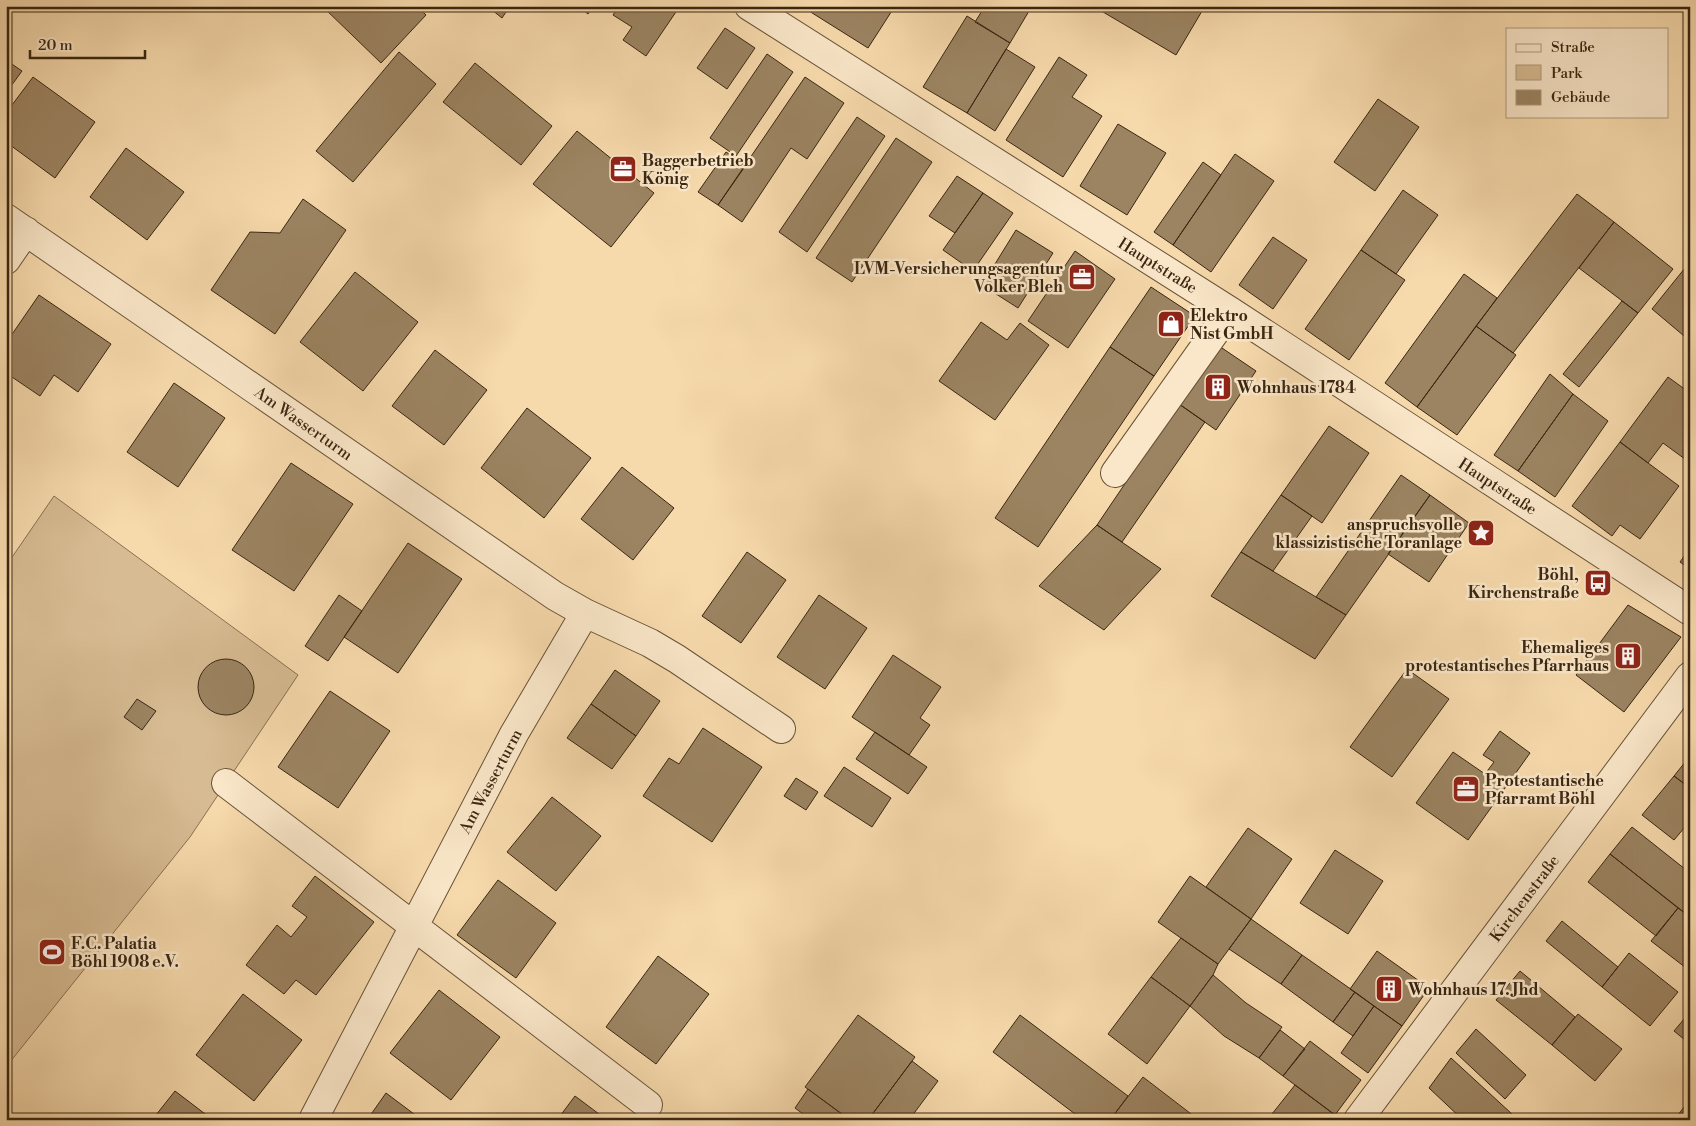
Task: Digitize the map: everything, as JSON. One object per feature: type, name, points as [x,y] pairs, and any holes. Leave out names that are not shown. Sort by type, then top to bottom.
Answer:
[{"type":"street","name":"Hauptstraße","points":[[749,6],[1230,311],[1690,611]]},
{"type":"street","name":"Am Wasserturm","points":[[6,260],[16,224],[513,568],[585,613],[650,643],[678,659],[781,728]]},
{"type":"street","points":[[1115,473],[1230,311]]},
{"type":"street","name":"Am Wasserturm","points":[[313,1120],[514,734],[585,613]]},
{"type":"street","name":"Kirchenstraße","points":[[1358,1120],[1690,676]]},
{"type":"street","points":[[226,783],[648,1105]]},
{"type":"green space","points":[[54,496],[298,675],[190,837],[6,1067],[6,566]]},
{"type":"building","points":[[322,6],[417,6],[426,15],[381,63]]},
{"type":"building","points":[[487,6],[510,6],[502,18]]},
{"type":"building","points":[[578,6],[593,6],[588,14]]},
{"type":"building","points":[[619,6],[680,6],[646,56],[623,40],[632,27],[613,15]]},
{"type":"building","points":[[812,6],[895,6],[868,48],[809,11]]},
{"type":"building","points":[[985,6],[1032,6],[1010,43],[975,22]]},
{"type":"building","points":[[1100,6],[1205,6],[1176,55],[1098,9]]},
{"type":"building","points":[[967,16],[1010,43],[967,113],[923,87]]},
{"type":"building","points":[[725,28],[755,48],[727,89],[697,68]]},
{"type":"building","points":[[1006,49],[1035,67],[995,131],[967,113]]},
{"type":"building","points":[[399,52],[436,84],[353,182],[316,151]]},
{"type":"building","points":[[767,54],[793,72],[736,156],[710,138]]},
{"type":"building","points":[[1059,57],[1087,75],[1072,97],[1102,116],[1063,177],[1006,140]]},
{"type":"building","points":[[6,60],[22,71],[6,93]]},
{"type":"building","points":[[475,63],[552,126],[521,165],[443,102]]},
{"type":"building","points":[[33,77],[95,122],[55,178],[6,142],[6,113]]},
{"type":"building","points":[[805,77],[844,103],[807,159],[791,148],[742,222],[718,205]]},
{"type":"building","points":[[1378,99],[1419,127],[1375,191],[1334,162]]},
{"type":"building","points":[[857,117],[885,136],[807,252],[779,232]]},
{"type":"building","points":[[1118,124],[1166,153],[1127,215],[1080,186]]},
{"type":"building","points":[[577,131],[654,193],[611,247],[533,184]]},
{"type":"building","points":[[896,138],[932,162],[852,282],[816,258]]},
{"type":"building","points":[[126,148],[184,192],[147,240],[90,197]]},
{"type":"building","points":[[726,152],[746,165],[718,205],[698,192]]},
{"type":"building","points":[[1235,154],[1274,181],[1211,272],[1173,245]]},
{"type":"building","points":[[1203,162],[1221,175],[1173,245],[1154,232]]},
{"type":"building","points":[[957,176],[983,193],[955,233],[929,216]]},
{"type":"building","points":[[1403,190],[1438,215],[1396,274],[1361,250]]},
{"type":"building","points":[[983,193],[1013,213],[973,271],[943,250]]},
{"type":"building","points":[[1577,194],[1614,222],[1513,353],[1476,326]]},
{"type":"building","points":[[303,199],[346,230],[275,334],[211,290],[250,232],[280,233]]},
{"type":"building","points":[[1614,222],[1673,269],[1638,313],[1579,268]]},
{"type":"building","points":[[1016,230],[1053,253],[1018,308],[982,285]]},
{"type":"building","points":[[1273,237],[1307,260],[1273,309],[1239,285]]},
{"type":"building","points":[[1361,250],[1405,280],[1349,360],[1305,329]]},
{"type":"building","points":[[1075,251],[1115,279],[1068,348],[1028,321]]},
{"type":"building","points":[[1690,263],[1690,341],[1652,309]]},
{"type":"building","points":[[355,272],[418,322],[363,391],[300,342]]},
{"type":"building","points":[[1464,274],[1497,298],[1417,407],[1385,383]]},
{"type":"building","points":[[1151,287],[1195,316],[1154,376],[1110,347]]},
{"type":"building","points":[[39,295],[111,344],[78,392],[54,375],[40,396],[6,373],[6,343]]},
{"type":"building","points":[[1622,301],[1638,313],[1579,387],[1563,374]]},
{"type":"building","points":[[981,322],[1007,340],[1020,323],[1049,345],[995,420],[939,381]]},
{"type":"building","points":[[1476,326],[1516,355],[1457,435],[1417,407]]},
{"type":"building","name":"Wohnhaus 1784","points":[[1219,346],[1256,371],[1216,430],[1179,404]]},
{"type":"building","points":[[1110,347],[1154,376],[1038,547],[995,518]]},
{"type":"building","points":[[435,350],[487,390],[444,445],[392,406]]},
{"type":"building","points":[[1550,374],[1573,394],[1518,471],[1494,455]]},
{"type":"building","points":[[1668,377],[1690,393],[1690,461],[1663,443],[1648,463],[1620,442]]},
{"type":"building","points":[[174,383],[225,418],[178,487],[127,452]]},
{"type":"building","points":[[1573,394],[1608,421],[1555,497],[1518,471]]},
{"type":"building","points":[[1179,404],[1205,422],[1122,542],[1097,525]]},
{"type":"building","points":[[527,408],[591,458],[544,518],[481,468]]},
{"type":"building","points":[[1329,426],[1369,453],[1322,523],[1281,495]]},
{"type":"building","points":[[1620,442],[1679,486],[1640,539],[1620,525],[1612,536],[1572,506]]},
{"type":"building","points":[[291,463],[353,504],[294,591],[232,550]]},
{"type":"building","points":[[622,467],[674,508],[633,560],[581,519]]},
{"type":"building","points":[[1401,475],[1430,495],[1346,615],[1316,597]]},
{"type":"building","points":[[1281,495],[1312,516],[1273,571],[1241,552]]},
{"type":"building","points":[[1430,495],[1469,523],[1429,582],[1388,554]]},
{"type":"building","points":[[1097,525],[1161,569],[1104,630],[1039,586]]},
{"type":"building","points":[[408,543],[462,579],[398,673],[344,637]]},
{"type":"building","points":[[1690,548],[1690,569],[1680,562]]},
{"type":"building","points":[[747,552],[786,580],[741,643],[702,616]]},
{"type":"building","points":[[1241,552],[1346,615],[1315,659],[1211,596]]},
{"type":"building","points":[[339,595],[362,611],[328,661],[305,646]]},
{"type":"building","points":[[819,595],[867,628],[825,689],[777,657]]},
{"type":"building","name":"Ehemaliges protestantisches Pfarrhaus","points":[[1628,605],[1681,637],[1624,712],[1576,675]]},
{"type":"building","points":[[893,655],[941,687],[920,718],[930,725],[909,755],[852,717]]},
{"type":"building","points":[[226,659],[246,667],[254,687],[246,707],[226,715],[206,707],[198,687],[206,667]]},
{"type":"building","points":[[1407,669],[1449,699],[1392,777],[1350,747]]},
{"type":"building","points":[[615,670],[660,701],[636,736],[591,704]]},
{"type":"building","points":[[330,691],[390,731],[338,808],[278,767]]},
{"type":"building","points":[[137,699],[156,711],[142,730],[124,717]]},
{"type":"building","points":[[591,704],[636,736],[612,769],[567,738]]},
{"type":"building","points":[[703,728],[762,767],[712,842],[643,796],[669,758],[679,764]]},
{"type":"building","name":"Protestantische Pfarramt Böhl","points":[[1500,731],[1530,753],[1468,840],[1416,803],[1453,752],[1485,774],[1494,762],[1483,755]]},
{"type":"building","points":[[875,732],[927,767],[908,794],[856,759]]},
{"type":"building","points":[[1690,756],[1690,788],[1674,776]]},
{"type":"building","points":[[844,767],[891,798],[872,827],[824,796]]},
{"type":"building","points":[[1674,776],[1690,788],[1690,821],[1674,840],[1642,815]]},
{"type":"building","points":[[796,778],[818,792],[806,810],[784,796]]},
{"type":"building","points":[[552,797],[601,836],[556,891],[507,852]]},
{"type":"building","points":[[1632,827],[1690,873],[1690,917],[1610,854]]},
{"type":"building","points":[[1248,828],[1292,859],[1251,919],[1206,887]]},
{"type":"building","points":[[1335,850],[1383,881],[1348,934],[1300,903]]},
{"type":"building","points":[[1610,854],[1678,908],[1656,936],[1588,882]]},
{"type":"building","points":[[315,876],[374,922],[316,995],[296,980],[284,994],[246,965],[277,925],[291,937],[307,917],[292,906]]},
{"type":"building","points":[[1190,876],[1251,919],[1218,964],[1158,922]]},
{"type":"building","points":[[498,880],[556,923],[516,978],[457,935]]},
{"type":"building","points":[[1678,908],[1690,917],[1690,971],[1651,941]]},
{"type":"building","points":[[1251,919],[1302,955],[1281,984],[1229,949]]},
{"type":"building","points":[[1562,921],[1618,967],[1602,987],[1546,941]]},
{"type":"building","points":[[1181,938],[1218,964],[1213,975],[1190,1006],[1151,977]]},
{"type":"building","name":"Wohnhaus 17. Jhd","points":[[1377,951],[1429,988],[1402,1026],[1350,989]]},
{"type":"building","points":[[1629,953],[1678,992],[1650,1026],[1602,987]]},
{"type":"building","points":[[1302,955],[1355,992],[1333,1022],[1281,984]]},
{"type":"building","points":[[658,956],[709,994],[656,1064],[606,1027]]},
{"type":"building","points":[[1520,971],[1575,1017],[1552,1045],[1496,1000]]},
{"type":"building","points":[[1213,975],[1246,1003],[1282,1027],[1259,1058],[1224,1036],[1190,1006]]},
{"type":"building","points":[[1151,977],[1190,1006],[1147,1064],[1108,1034]]},
{"type":"building","points":[[439,990],[500,1037],[451,1100],[390,1053]]},
{"type":"building","points":[[1355,992],[1374,1006],[1353,1036],[1333,1022]]},
{"type":"building","points":[[243,994],[302,1040],[254,1101],[196,1055]]},
{"type":"building","points":[[1374,1006],[1402,1026],[1368,1073],[1341,1053]]},
{"type":"building","points":[[1690,1012],[1690,1044],[1674,1031]]},
{"type":"building","points":[[1578,1014],[1622,1049],[1595,1081],[1552,1045]]},
{"type":"building","points":[[858,1015],[915,1057],[868,1120],[850,1120],[805,1087]]},
{"type":"building","points":[[1020,1015],[1128,1096],[1110,1120],[1083,1120],[993,1052]]},
{"type":"building","points":[[1476,1029],[1526,1075],[1505,1099],[1456,1053]]},
{"type":"building","points":[[1280,1030],[1305,1049],[1283,1076],[1259,1058]]},
{"type":"building","points":[[1310,1041],[1361,1080],[1335,1115],[1283,1076]]},
{"type":"building","points":[[1451,1058],[1512,1114],[1506,1120],[1463,1120],[1429,1088]]},
{"type":"building","points":[[912,1061],[938,1081],[909,1120],[868,1120]]},
{"type":"building","points":[[1143,1077],[1199,1120],[1110,1120]]},
{"type":"building","points":[[1295,1085],[1335,1115],[1331,1120],[1280,1120],[1272,1114]]},
{"type":"building","points":[[808,1089],[850,1120],[811,1120],[795,1108]]},
{"type":"building","points":[[175,1091],[213,1120],[152,1120]]},
{"type":"building","points":[[386,1093],[422,1120],[367,1120]]},
{"type":"building","points":[[575,1096],[607,1120],[557,1120]]},
{"type":"building","points":[[1688,1102],[1690,1104],[1690,1120],[1674,1120]]},
{"type":"place","name":"Baggerbetrieb König","points":[[623,169]]},
{"type":"place","name":"LVM-Versicherungsagentur Volker Bleh","points":[[1082,277]]},
{"type":"place","name":"Elektro Nist GmbH","points":[[1171,324]]},
{"type":"place","name":"Wohnhaus 1784","points":[[1218,387]]},
{"type":"place","name":"anspruchsvolle klassizistische Toranlage","points":[[1481,533]]},
{"type":"place","name":"Böhl, Kirchenstraße","points":[[1598,583]]},
{"type":"place","name":"Ehemaliges protestantisches Pfarrhaus","points":[[1628,656]]},
{"type":"place","name":"Protestantische Pfarramt Böhl","points":[[1466,789]]},
{"type":"place","name":"F.C. Palatia Böhl 1908 e.V.","points":[[52,952]]},
{"type":"place","name":"Wohnhaus 17. Jhd","points":[[1389,989]]}]
